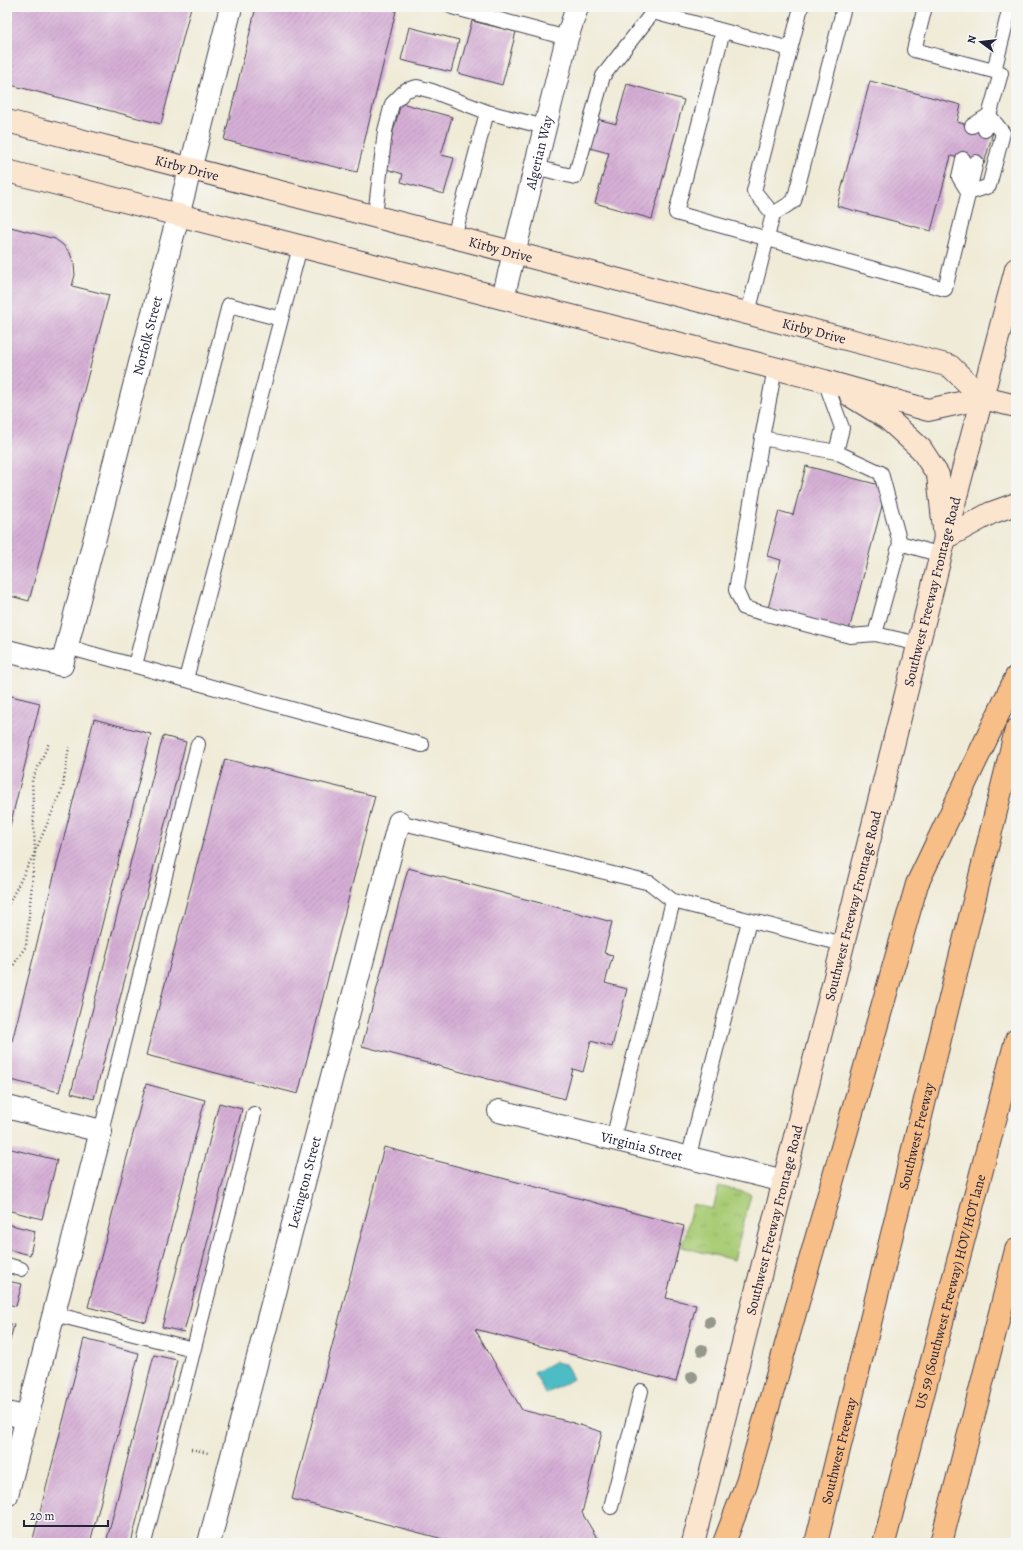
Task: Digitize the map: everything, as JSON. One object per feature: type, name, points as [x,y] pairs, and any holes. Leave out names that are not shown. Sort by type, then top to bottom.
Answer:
[{"type":"highway","points":[[724,1543],[746,1485],[917,884],[1016,677]]},
{"type":"highway","name":"Southwest Freeway","points":[[816,1543],[1016,730]]},
{"type":"highway","name":"US 59 (Southwest Freeway) HOV/HOT lane","points":[[884,1543],[1016,1040]]},
{"type":"highway","points":[[941,1543],[1016,1250]]},
{"type":"main road","name":"Kirby Drive","points":[[7,121],[950,366],[983,398]]},
{"type":"main road","points":[[7,171],[775,368],[928,410],[983,398],[1016,406]]},
{"type":"main road","name":"Southwest Freeway Frontage Road","points":[[693,1543],[943,546],[1016,269]]},
{"type":"main road","points":[[825,381],[888,418],[921,449],[938,475],[943,546]]},
{"type":"main road","points":[[943,546],[991,513],[1016,504]]},
{"type":"street","name":"Norfolk Street","points":[[65,656],[231,7]]},
{"type":"street","name":"Algerian Way","points":[[503,298],[567,38],[577,7]]},
{"type":"street","points":[[7,650],[65,656]]},
{"type":"street","name":"Lexington Street","points":[[209,1543],[399,822]]},
{"type":"street","points":[[7,1107],[101,1131],[54,1314],[17,1416],[7,1495]]},
{"type":"street","name":"Virginia Street","points":[[499,1111],[784,1181]]},
{"type":"lane","points":[[452,7],[567,38]]},
{"type":"lane","points":[[773,214],[754,191],[801,7]]},
{"type":"lane","points":[[748,313],[773,214],[794,201],[844,7]]},
{"type":"lane","points":[[925,7],[914,50],[1001,73],[989,115],[978,128]]},
{"type":"lane","points":[[994,71],[1010,7]]},
{"type":"lane","points":[[535,167],[574,177],[603,76],[654,9],[722,31],[790,49]]},
{"type":"lane","points":[[722,31],[676,213],[945,289],[969,193],[958,177],[970,160]]},
{"type":"lane","points":[[375,216],[385,130],[392,104],[406,90],[417,88],[432,91],[487,112],[546,127]]},
{"type":"lane","points":[[454,237],[487,112]]},
{"type":"lane","points":[[969,193],[989,186],[1003,133],[989,115]]},
{"type":"lane","points":[[186,679],[300,247]]},
{"type":"lane","points":[[135,665],[229,305],[281,319]]},
{"type":"lane","points":[[775,368],[736,590],[744,608],[850,636],[875,634],[919,644]]},
{"type":"lane","points":[[825,381],[842,428],[836,452]]},
{"type":"lane","points":[[762,438],[836,452],[881,473],[900,543],[875,634]]},
{"type":"lane","points":[[900,543],[943,546]]},
{"type":"lane","points":[[65,656],[135,665],[422,745]]},
{"type":"lane","points":[[101,1131],[198,744]]},
{"type":"lane","points":[[399,822],[650,883],[673,901],[843,944]]},
{"type":"lane","points":[[612,1139],[673,901]]},
{"type":"lane","points":[[688,1158],[748,921]]},
{"type":"lane","points":[[144,1543],[254,1114]]},
{"type":"lane","points":[[7,1265],[21,1269]]},
{"type":"lane","points":[[54,1314],[193,1349]]},
{"type":"lane","points":[[611,1507],[641,1391]]},
{"type":"path","points":[[7,975],[26,946],[35,852],[32,780],[49,743]]},
{"type":"path","points":[[7,907],[35,852],[62,787],[69,747]]},
{"type":"path","points":[[169,1443],[231,1460]]},
{"type":"green space","points":[[719,1186],[751,1194],[734,1260],[682,1247],[693,1204],[713,1209]]},
{"type":"water","points":[[554,1362],[565,1364],[573,1379],[546,1394],[534,1373]]},
{"type":"building","points":[[7,7],[191,7],[161,124],[7,84]]},
{"type":"building","points":[[256,7],[397,7],[357,172],[224,140]]},
{"type":"building","points":[[472,21],[516,32],[502,85],[458,73]]},
{"type":"building","points":[[409,27],[459,40],[451,72],[401,60]]},
{"type":"building","points":[[870,81],[961,105],[957,122],[993,132],[984,164],[951,156],[931,231],[837,206]]},
{"type":"building","points":[[627,84],[684,100],[652,219],[595,203],[609,153],[589,148],[597,119],[616,124]]},
{"type":"building","points":[[401,103],[452,117],[441,155],[454,158],[444,194],[401,182],[403,174],[383,168]]},
{"type":"building","points":[[7,226],[55,239],[70,253],[74,264],[75,275],[72,286],[109,295],[29,601],[7,595]]},
{"type":"building","points":[[806,466],[887,487],[849,630],[768,608],[781,560],[767,556],[779,511],[793,515]]},
{"type":"building","points":[[7,695],[40,703],[8,834],[7,834]]},
{"type":"building","points":[[94,719],[151,734],[59,1092],[7,1079],[7,1061]]},
{"type":"building","points":[[163,736],[186,742],[94,1099],[71,1093]]},
{"type":"building","points":[[225,759],[375,796],[298,1094],[146,1055]]},
{"type":"building","points":[[408,868],[612,922],[604,953],[613,955],[605,983],[627,989],[612,1047],[591,1041],[583,1072],[573,1069],[565,1099],[362,1046]]},
{"type":"building","points":[[146,1084],[205,1100],[146,1322],[88,1307]]},
{"type":"building","points":[[219,1103],[242,1109],[184,1332],[162,1327]]},
{"type":"building","points":[[384,1147],[684,1226],[666,1298],[696,1305],[676,1382],[475,1329],[522,1410],[567,1421],[602,1432],[582,1513],[600,1543],[458,1543],[292,1499]]},
{"type":"building","points":[[7,1148],[57,1160],[42,1219],[7,1210]]},
{"type":"building","points":[[7,1224],[35,1231],[30,1255],[7,1249]]},
{"type":"building","points":[[7,1281],[22,1284],[16,1306],[7,1304]]},
{"type":"building","points":[[7,1323],[14,1325],[8,1348],[7,1348]]},
{"type":"building","points":[[84,1339],[139,1353],[90,1543],[32,1543]]},
{"type":"building","points":[[154,1355],[177,1360],[131,1543],[106,1543]]}]
